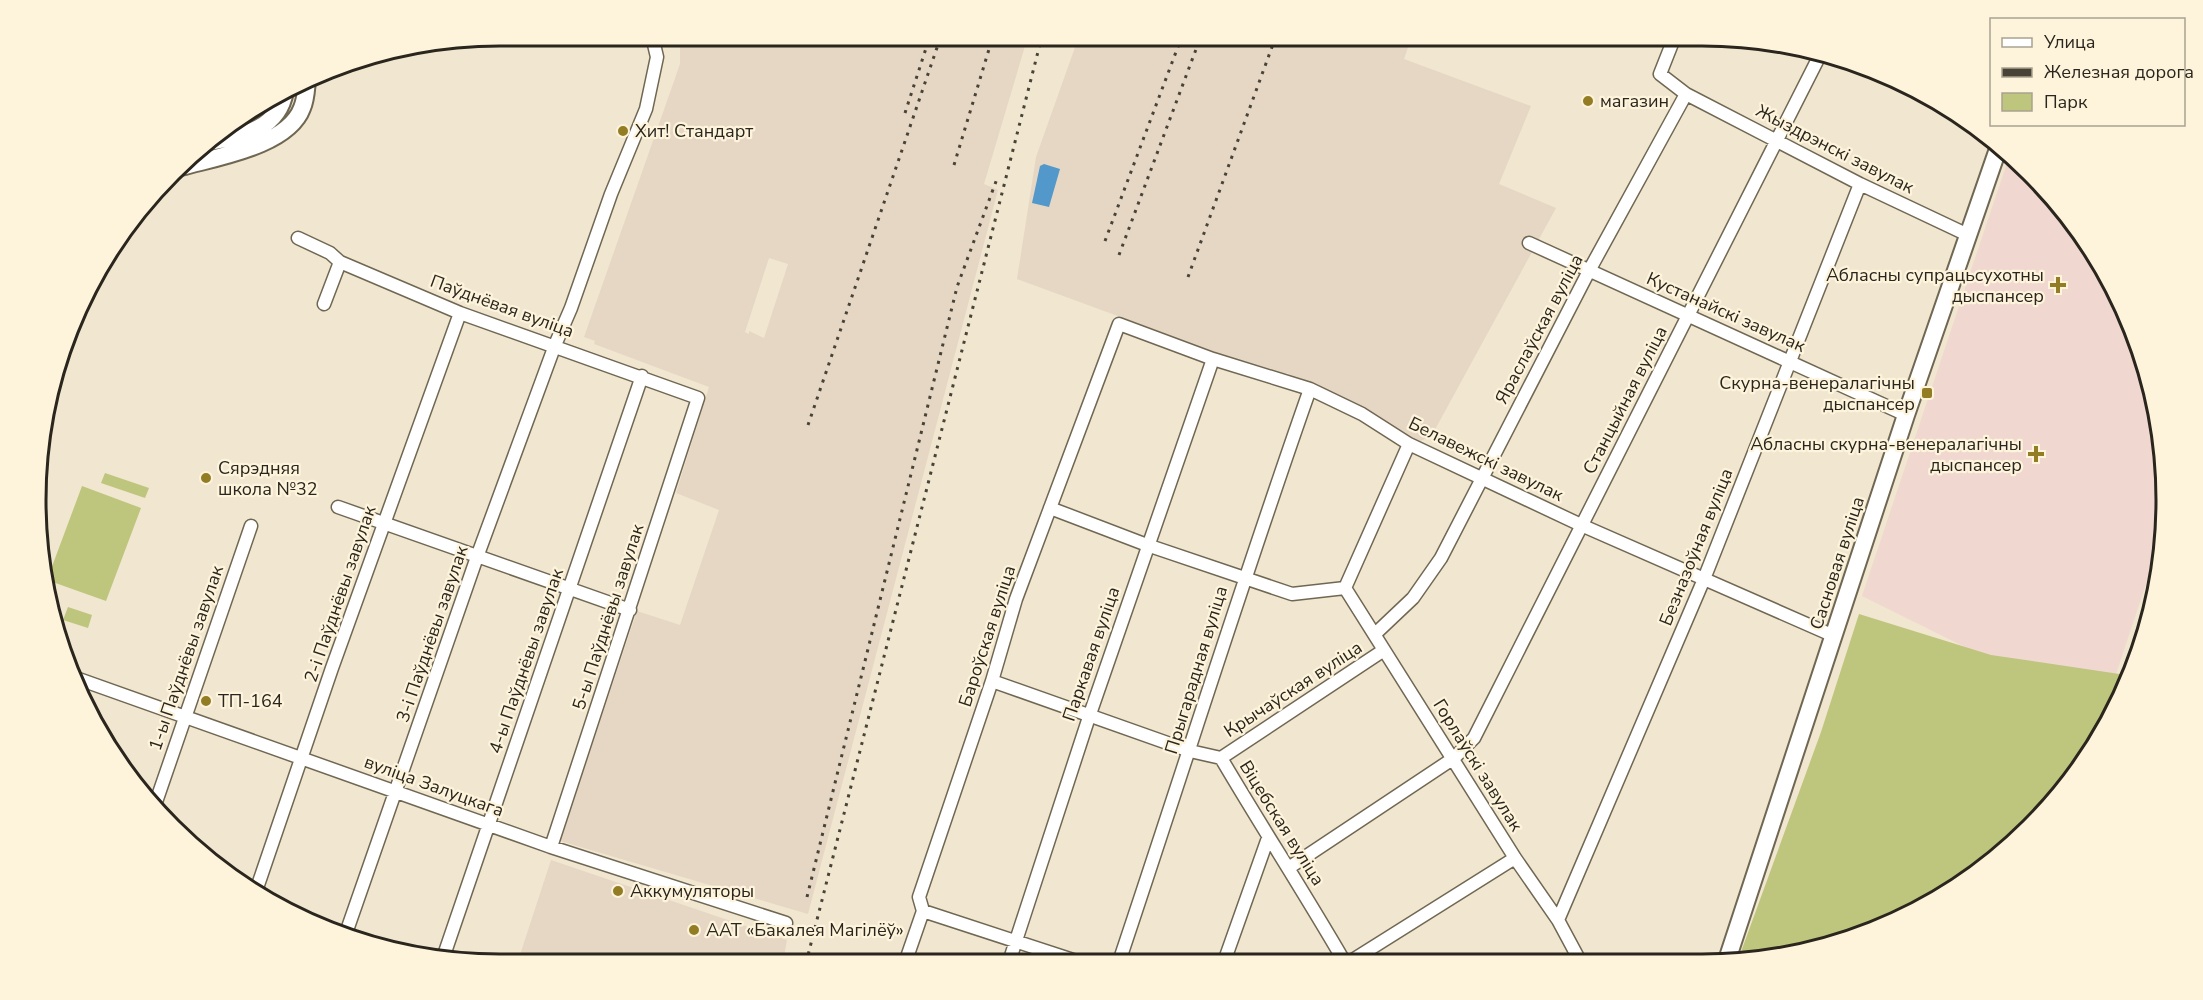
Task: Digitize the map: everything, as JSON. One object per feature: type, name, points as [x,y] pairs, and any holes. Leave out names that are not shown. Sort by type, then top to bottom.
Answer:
[{"type":"main road","points":[[198,162],[256,145],[279,135],[293,122],[302,108],[305,90]]},
{"type":"main road","points":[[228,137],[259,129],[276,115],[281,103]]},
{"type":"main road","name":"Сасновая вуліца","points":[[1729,953],[1906,415],[1997,155]]},
{"type":"street","name":"3-і Паўднёвы завулак","points":[[348,927],[477,557],[555,345],[571,308],[611,194],[646,109],[657,57],[654,46]]},
{"type":"street","points":[[1671,46],[1660,74],[1686,94]]},
{"type":"street","name":"Станцыйная вуліца","points":[[1290,867],[1454,758],[1474,738],[1817,61]]},
{"type":"street","name":"Жыздрэнскі завулак","points":[[1686,94],[1860,184],[1968,235]]},
{"type":"street","name":"Яраслаўская вуліца","points":[[1375,634],[1413,598],[1441,558],[1590,269],[1686,94]]},
{"type":"street","name":"Безназоўная вуліца","points":[[1558,920],[1704,579],[1860,184]]},
{"type":"street","name":"Паўднёвая вуліца","points":[[298,238],[330,253],[340,262],[459,313],[555,345],[698,398]]},
{"type":"street","name":"Кустанайскі завулак","points":[[1529,243],[1790,360],[1906,415]]},
{"type":"street","points":[[324,304],[340,262]]},
{"type":"street","name":"2-і Паўднёвы завулак","points":[[258,884],[459,313]]},
{"type":"street","name":"Белавежскі завулак","points":[[1119,324],[1213,359],[1310,389],[1362,414],[1409,444],[1481,478],[1581,525],[1834,636]]},
{"type":"street","name":"Бароўская вуліца","points":[[908,954],[923,911],[919,897],[992,681],[1016,599],[1119,324]]},
{"type":"street","name":"Паркавая вуліца","points":[[1012,954],[1147,545],[1213,359]]},
{"type":"street","name":"4-ы Паўднёвы завулак","points":[[446,950],[642,376]]},
{"type":"street","name":"Прыгарадная вуліца","points":[[1122,954],[1190,751],[1244,576],[1310,389]]},
{"type":"street","name":"5-ы Паўднёвы завулак","points":[[551,847],[698,398]]},
{"type":"street","points":[[1050,508],[1147,545],[1292,594],[1345,588],[1409,444]]},
{"type":"street","points":[[338,507],[383,525],[630,610]]},
{"type":"street","name":"1-ы Паўднёвы завулак","points":[[158,797],[251,526]]},
{"type":"street","name":"Горлаўскі завулак","points":[[1345,588],[1515,858],[1558,920],[1575,954]]},
{"type":"street","name":"Крычаўская вуліца","points":[[1221,758],[1384,651]]},
{"type":"street","name":"вуліца Залуцкага","points":[[84,680],[551,847],[786,923]]},
{"type":"street","name":"Віцебская вуліца","points":[[992,681],[1190,751],[1221,758],[1268,838],[1290,867],[1340,954]]},
{"type":"street","points":[[1227,954],[1268,838]]},
{"type":"street","points":[[1362,954],[1515,858]]},
{"type":"street","points":[[923,911],[1055,954]]},
{"type":"shaded area","points":[[680,46],[1025,46],[984,184],[998,190],[808,914],[560,841],[637,611],[680,625],[719,510],[676,493],[709,387],[594,344],[595,341],[584,337],[680,64]],"holes":[[[769,258],[788,264],[764,338],[749,331],[749,334],[745,332]]]},
{"type":"shaded area","points":[[1075,46],[1409,46],[1404,59],[1531,106],[1499,184],[1556,208],[1432,435],[1419,442],[1301,388],[1288,373],[1278,375],[1017,279],[1036,157]]},
{"type":"shaded area","name":"Абласны скурна-венералагічны дыспансер","points":[[2007,163],[2024,179],[2063,224],[2096,273],[2122,326],[2148,412],[2156,470],[2156,530],[2153,559],[2106,704],[2066,697],[1862,596]]},
{"type":"shaded area","points":[[551,860],[787,940],[785,954],[520,954]]},
{"type":"green space","points":[[270,109],[259,121],[237,131]]},
{"type":"green space","points":[[105,473],[149,488],[145,498],[101,483]]},
{"type":"green space","points":[[82,486],[141,508],[106,601],[54,583],[52,568]]},
{"type":"green space","points":[[68,607],[92,615],[88,628],[63,620]]},
{"type":"green space","points":[[1859,614],[1991,655],[2122,674],[2096,727],[2063,776],[2024,821],[1979,860],[1930,893],[1877,919],[1820,938],[1741,952],[1821,732]]},
{"type":"water","points":[[1044,164],[1060,169],[1049,207],[1032,203],[1040,166]]},
{"type":"railway","points":[[905,113],[927,46]]},
{"type":"railway","points":[[808,425],[938,46]]},
{"type":"railway","points":[[954,165],[990,46]]},
{"type":"railway","points":[[808,954],[1039,46]]},
{"type":"railway","points":[[1105,241],[1178,46]]},
{"type":"railway","points":[[1119,255],[1197,46]]},
{"type":"railway","points":[[1188,277],[1272,46]]},
{"type":"railway","points":[[807,897],[957,287],[998,176]]},
{"type":"place","name":"магазин","points":[[1588,101]]},
{"type":"place","name":"Хит! Стандарт","points":[[623,131]]},
{"type":"place","name":"Абласны супрацьсухотны дыспансер","points":[[2058,285]]},
{"type":"place","name":"Скурна-венералагічны дыспансер","points":[[1927,393]]},
{"type":"place","name":"Абласны скурна-венералагічны дыспансер","points":[[2036,454]]},
{"type":"place","name":"Сярэдняя школа №32","points":[[206,478]]},
{"type":"place","name":"ТП-164","points":[[206,701]]},
{"type":"place","name":"Аккумуляторы","points":[[618,891]]},
{"type":"place","name":"ААТ «Бакалея Магілёў»","points":[[694,930]]}]
